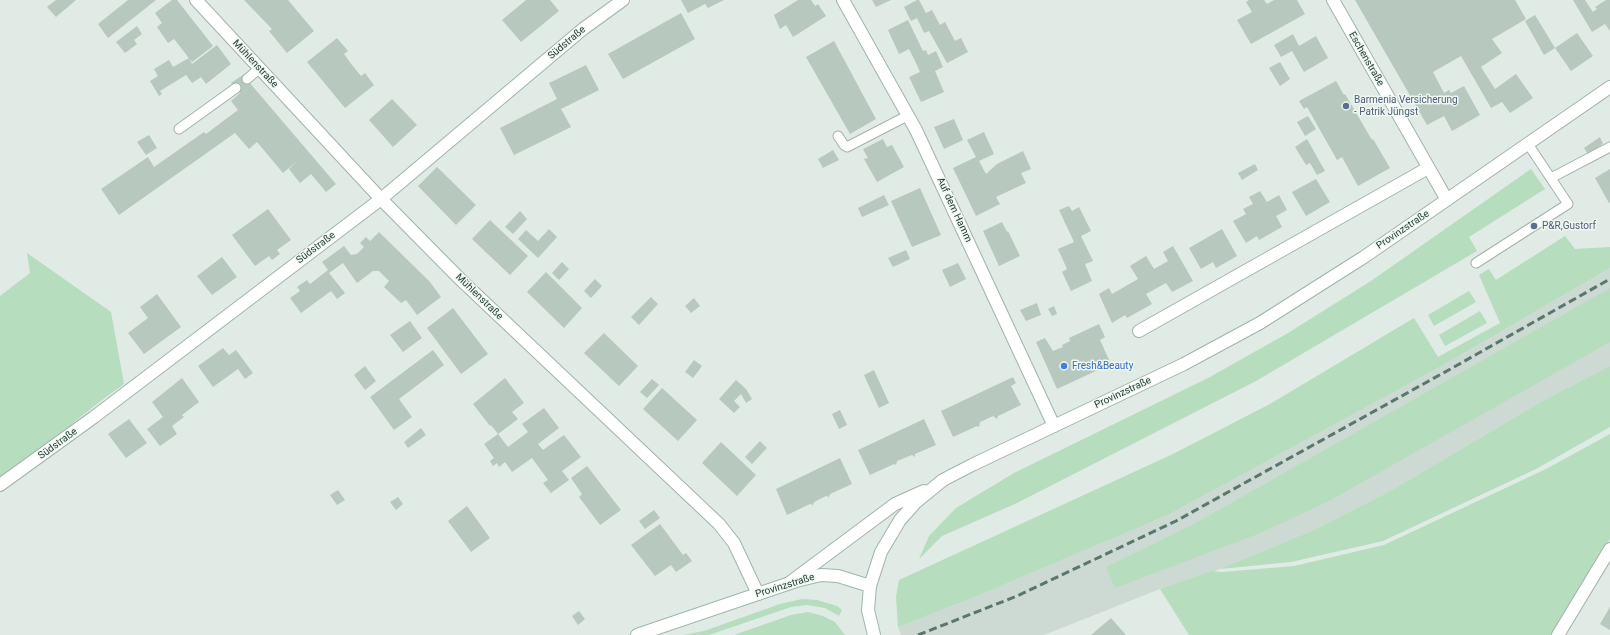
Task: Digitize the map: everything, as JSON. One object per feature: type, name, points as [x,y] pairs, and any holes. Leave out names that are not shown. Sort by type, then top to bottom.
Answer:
[{"type":"street","name":"Mühlenstraße","points":[[196,0],[381,198],[474,292],[719,524],[738,549],[758,594]]},
{"type":"street","name":"Südstraße","points":[[0,485],[94,417],[381,198],[583,29],[623,0]]},
{"type":"street","name":"Auf dem Hamm","points":[[843,0],[909,115],[1054,426]]},
{"type":"street","name":"Eschenstraße","points":[[1333,0],[1447,200]]},
{"type":"street","name":"Provinzstraße","points":[[637,635],[813,576],[829,575],[870,586],[877,563],[893,530],[907,511],[934,487],[972,465],[1184,364],[1260,323],[1336,275],[1610,87]]},
{"type":"street","points":[[1139,331],[1428,168]]},
{"type":"street","points":[[788,584],[895,504],[934,487]]},
{"type":"street","points":[[1558,635],[1610,549]]},
{"type":"street","points":[[870,586],[868,610],[874,635]]},
{"type":"lane","points":[[247,79],[259,69]]},
{"type":"lane","points":[[179,130],[236,88]]},
{"type":"lane","points":[[838,136],[844,146],[847,147],[909,115]]},
{"type":"lane","points":[[1476,263],[1568,204],[1528,144]]},
{"type":"lane","points":[[1551,178],[1610,147]]},
{"type":"shaded area","points":[[1610,268],[1610,366],[1546,399],[1392,490],[1316,529],[1220,569],[1160,589],[1044,635],[901,635],[898,627],[977,596],[1168,515],[1447,363]]},
{"type":"green space","points":[[1531,169],[1545,189],[1469,237],[1477,251],[1256,381],[1017,503],[942,536],[919,559],[929,536],[956,508],[1014,473],[1210,377],[1288,333],[1371,281]]},
{"type":"green space","points":[[1565,236],[1575,249],[1610,247],[1610,268],[1447,363],[1168,515],[977,596],[898,627],[896,597],[899,580],[1173,454],[1270,404],[1414,318],[1438,357],[1500,323],[1479,275],[1489,269],[1496,280]]},
{"type":"green space","points":[[27,253],[111,312],[124,384],[74,422],[69,430],[0,478],[0,296],[30,273]]},
{"type":"green space","points":[[1610,288],[1610,342],[1329,501],[1258,534],[1115,588],[1106,567],[1196,523]]},
{"type":"green space","points":[[1469,291],[1476,302],[1434,326],[1428,315]]},
{"type":"green space","points":[[1480,311],[1487,323],[1445,346],[1439,335]]},
{"type":"green space","points":[[1610,366],[1610,427],[1536,469],[1383,541],[1291,562],[1220,569],[1316,529],[1392,490],[1546,399]]},
{"type":"green space","points":[[1610,434],[1610,539],[1551,635],[1189,635],[1160,589],[1212,571],[1222,572],[1294,566],[1384,545],[1546,469]]},
{"type":"green space","points":[[802,599],[817,600],[837,606],[842,610],[839,616],[825,608],[807,605],[791,607],[709,635],[684,635],[704,631],[780,604]]},
{"type":"green space","points":[[808,612],[823,616],[835,622],[845,635],[734,635],[791,615]]},
{"type":"building","points":[[56,0],[76,0],[56,17],[47,7]]},
{"type":"building","points":[[128,0],[156,0],[108,38],[98,24]]},
{"type":"building","points":[[172,0],[177,0],[213,46],[192,62],[174,39],[168,43],[157,27],[162,23],[155,13]]},
{"type":"building","points":[[244,0],[288,0],[314,31],[287,53],[269,31],[272,29]]},
{"type":"building","points":[[526,0],[550,0],[559,11],[521,42],[502,20]]},
{"type":"building","points":[[681,0],[724,0],[708,8],[705,4],[688,13]]},
{"type":"building","points":[[798,0],[811,0],[815,6],[818,4],[826,16],[793,37],[786,25],[780,29],[774,15]]},
{"type":"building","points":[[872,0],[891,0],[876,7]]},
{"type":"building","points":[[919,0],[926,13],[932,10],[940,25],[945,22],[955,41],[961,38],[968,52],[947,63],[929,31],[924,33],[917,18],[911,21],[904,7]]},
{"type":"building","points":[[1249,0],[1264,0],[1267,4],[1274,0],[1297,0],[1305,14],[1251,44],[1237,20],[1252,12],[1246,2]]},
{"type":"building","points":[[1355,0],[1515,0],[1526,19],[1492,39],[1502,53],[1481,67],[1495,89],[1516,74],[1533,98],[1510,113],[1502,102],[1491,108],[1461,56],[1433,72],[1444,93],[1449,90],[1451,93],[1464,86],[1480,115],[1452,131],[1444,116],[1427,125]]},
{"type":"building","points":[[1573,0],[1585,0],[1593,12],[1597,9],[1595,7],[1606,0],[1610,0],[1610,31],[1605,24],[1592,32]]},
{"type":"building","points":[[681,13],[695,39],[623,79],[608,54]]},
{"type":"building","points":[[1535,15],[1555,48],[1544,55],[1525,21]]},
{"type":"building","points":[[908,20],[923,51],[926,50],[928,55],[936,51],[943,67],[935,71],[944,92],[921,102],[909,77],[920,72],[915,61],[909,49],[899,54],[888,30]]},
{"type":"building","points":[[137,26],[142,34],[134,40],[137,44],[125,53],[116,42]]},
{"type":"building","points":[[1577,33],[1593,56],[1571,71],[1555,48]]},
{"type":"building","points":[[1293,34],[1299,46],[1316,36],[1328,58],[1304,72],[1292,51],[1281,57],[1274,45]]},
{"type":"building","points":[[337,38],[348,51],[344,54],[352,65],[361,76],[365,73],[374,85],[345,108],[307,62]]},
{"type":"building","points":[[834,41],[876,119],[850,134],[806,57]]},
{"type":"building","points":[[217,45],[231,64],[206,84],[201,77],[192,83],[186,75],[160,91],[162,94],[159,96],[150,81],[158,76],[154,69],[169,60],[173,67],[189,58],[192,64]]},
{"type":"building","points":[[1280,62],[1290,79],[1280,86],[1269,68]]},
{"type":"building","points":[[586,65],[599,90],[561,109],[571,127],[514,155],[500,128],[557,99],[549,83]]},
{"type":"building","points":[[243,75],[336,184],[326,192],[311,174],[300,183],[289,169],[297,161],[283,173],[257,142],[249,149],[235,133],[119,215],[101,189],[148,157],[154,167],[204,132],[206,134],[238,110],[231,101],[240,93],[231,83]]},
{"type":"building","points":[[1336,81],[1390,168],[1358,186],[1342,157],[1337,160],[1307,107],[1304,109],[1299,101]]},
{"type":"building","points":[[392,99],[417,125],[393,147],[369,120]]},
{"type":"building","points":[[1308,116],[1316,129],[1305,136],[1297,122]]},
{"type":"building","points":[[954,119],[963,140],[944,149],[934,127]]},
{"type":"building","points":[[984,132],[994,154],[979,161],[986,174],[997,164],[1023,151],[1031,169],[1021,173],[1026,183],[996,197],[1000,204],[976,216],[953,168],[976,157],[967,140]]},
{"type":"building","points":[[149,135],[157,148],[146,155],[137,142]]},
{"type":"building","points":[[1600,137],[1603,144],[1588,154],[1584,148]]},
{"type":"building","points":[[883,139],[887,147],[892,145],[904,167],[877,182],[864,159],[868,158],[863,149]]},
{"type":"building","points":[[1307,139],[1325,171],[1317,175],[1310,163],[1306,165],[1295,147]]},
{"type":"building","points":[[833,150],[839,160],[823,168],[818,159]]},
{"type":"building","points":[[1255,164],[1258,170],[1242,180],[1238,173]]},
{"type":"building","points":[[437,167],[476,205],[456,225],[418,186]]},
{"type":"building","points":[[1610,169],[1610,202],[1609,203],[1595,178]]},
{"type":"building","points":[[1316,179],[1330,202],[1306,216],[1292,192]]},
{"type":"building","points":[[920,188],[941,235],[912,247],[891,201]]},
{"type":"building","points":[[1260,191],[1267,202],[1279,195],[1287,210],[1276,216],[1282,227],[1259,240],[1257,236],[1246,243],[1233,221],[1246,214],[1243,209],[1253,204],[1249,197]]},
{"type":"building","points":[[884,195],[889,205],[862,217],[858,208]]},
{"type":"building","points":[[1069,206],[1072,211],[1079,207],[1091,231],[1081,236],[1093,261],[1085,264],[1092,281],[1071,291],[1062,272],[1067,269],[1058,249],[1074,242],[1059,210]]},
{"type":"building","points":[[268,209],[291,240],[277,250],[280,254],[272,260],[269,256],[255,266],[232,235]]},
{"type":"building","points":[[520,211],[527,219],[513,234],[505,227]]},
{"type":"building","points":[[490,220],[528,256],[510,275],[472,239]]},
{"type":"building","points":[[1002,222],[1020,256],[999,266],[983,231]]},
{"type":"building","points":[[549,229],[557,237],[538,258],[518,239],[526,230],[538,241]]},
{"type":"building","points":[[1222,229],[1237,256],[1216,268],[1213,262],[1201,269],[1189,248]]},
{"type":"building","points":[[379,232],[430,282],[441,297],[417,315],[406,300],[401,303],[384,287],[389,281],[379,271],[373,271],[357,283],[343,263],[329,273],[345,293],[337,299],[331,291],[301,313],[290,298],[300,291],[297,287],[307,280],[310,284],[328,270],[322,262],[344,246],[351,255],[357,254],[364,247],[360,243],[366,237],[370,241]]},
{"type":"building","points":[[1173,246],[1193,281],[1172,292],[1166,283],[1146,294],[1152,304],[1127,318],[1125,315],[1112,323],[1099,294],[1109,288],[1112,294],[1138,279],[1130,266],[1146,256],[1154,269],[1168,261],[1163,252]]},
{"type":"building","points":[[906,250],[910,259],[893,267],[888,258]]},
{"type":"building","points":[[222,257],[237,277],[212,295],[197,276]]},
{"type":"building","points":[[562,262],[569,269],[559,280],[552,273]]},
{"type":"building","points":[[958,263],[966,279],[950,287],[942,270]]},
{"type":"building","points":[[546,272],[582,308],[564,328],[527,292]]},
{"type":"building","points":[[595,279],[602,286],[591,298],[584,291]]},
{"type":"building","points":[[157,294],[181,327],[144,354],[128,333],[148,318],[140,307]]},
{"type":"building","points":[[651,297],[658,304],[639,325],[631,317]]},
{"type":"building","points":[[694,298],[700,306],[691,313],[685,306]]},
{"type":"building","points":[[1037,303],[1041,315],[1026,321],[1020,310]]},
{"type":"building","points":[[1054,306],[1057,314],[1052,316],[1048,309]]},
{"type":"building","points":[[453,308],[488,354],[461,374],[427,328]]},
{"type":"building","points":[[410,321],[422,338],[403,352],[390,335]]},
{"type":"building","points":[[1099,324],[1105,337],[1100,340],[1111,364],[1057,389],[1036,342],[1045,338],[1053,351],[1063,347],[1062,345],[1070,341],[1069,338]]},
{"type":"building","points":[[604,333],[638,366],[619,386],[584,353]]},
{"type":"building","points":[[223,348],[229,355],[236,350],[253,373],[245,379],[238,369],[213,387],[198,366]]},
{"type":"building","points":[[433,350],[444,365],[399,399],[412,417],[394,430],[370,397]]},
{"type":"building","points":[[694,360],[702,366],[693,378],[685,372]]},
{"type":"building","points":[[365,366],[376,381],[365,390],[354,375]]},
{"type":"building","points":[[874,370],[889,403],[879,408],[864,375]]},
{"type":"building","points":[[1013,377],[1016,383],[1011,386],[1021,405],[998,416],[997,419],[993,416],[980,422],[979,427],[977,426],[953,437],[941,411]]},
{"type":"building","points":[[182,378],[199,402],[182,415],[184,417],[172,426],[177,434],[160,446],[147,429],[163,417],[152,402]]},
{"type":"building","points":[[505,378],[524,403],[512,412],[518,419],[498,434],[473,404]]},
{"type":"building","points":[[652,379],[659,385],[647,398],[640,392]]},
{"type":"building","points":[[736,380],[746,389],[752,399],[746,403],[741,394],[734,401],[740,407],[734,413],[719,399]]},
{"type":"building","points":[[662,388],[697,420],[678,441],[643,409]]},
{"type":"building","points":[[544,408],[559,428],[538,444],[543,450],[564,435],[581,457],[562,471],[569,480],[551,493],[543,483],[548,480],[532,458],[512,472],[505,462],[499,467],[497,463],[493,466],[490,461],[494,458],[484,444],[498,434],[508,447],[528,432],[522,424]]},
{"type":"building","points":[[840,410],[847,425],[839,429],[832,414]]},
{"type":"building","points":[[129,419],[147,443],[126,458],[108,434]]},
{"type":"building","points":[[924,419],[936,445],[915,454],[915,457],[912,455],[897,461],[896,465],[894,464],[870,475],[858,450]]},
{"type":"building","points":[[421,428],[426,435],[408,448],[404,442]]},
{"type":"building","points":[[760,441],[767,448],[752,464],[745,457]]},
{"type":"building","points":[[721,442],[756,475],[737,496],[702,463]]},
{"type":"building","points":[[840,458],[852,484],[830,494],[829,497],[826,496],[814,502],[813,505],[810,504],[787,515],[776,489]]},
{"type":"building","points":[[587,466],[621,510],[600,525],[579,497],[582,494],[571,478]]},
{"type":"building","points":[[338,490],[345,500],[337,505],[330,495]]},
{"type":"building","points":[[398,497],[403,504],[396,510],[390,502]]},
{"type":"building","points":[[467,506],[490,538],[471,552],[448,521]]},
{"type":"building","points":[[654,510],[660,518],[645,529],[639,521]]},
{"type":"building","points":[[660,524],[683,555],[686,553],[692,561],[676,572],[671,565],[655,576],[631,545]]},
{"type":"building","points":[[1610,607],[1610,630],[1600,624]]},
{"type":"building","points":[[579,611],[585,619],[578,625],[572,616]]},
{"type":"building","points":[[1111,618],[1126,635],[1091,635]]},
{"type":"railway","points":[[918,635],[1017,596],[1176,521],[1610,279]]},
{"type":"place","name":"Barmenia Versicherung - Patrik Jüngst","points":[[1346,106]]},
{"type":"place","name":"P&R,Gustorf","points":[[1534,226]]},
{"type":"place","name":"Fresh&Beauty","points":[[1064,366]]}]
